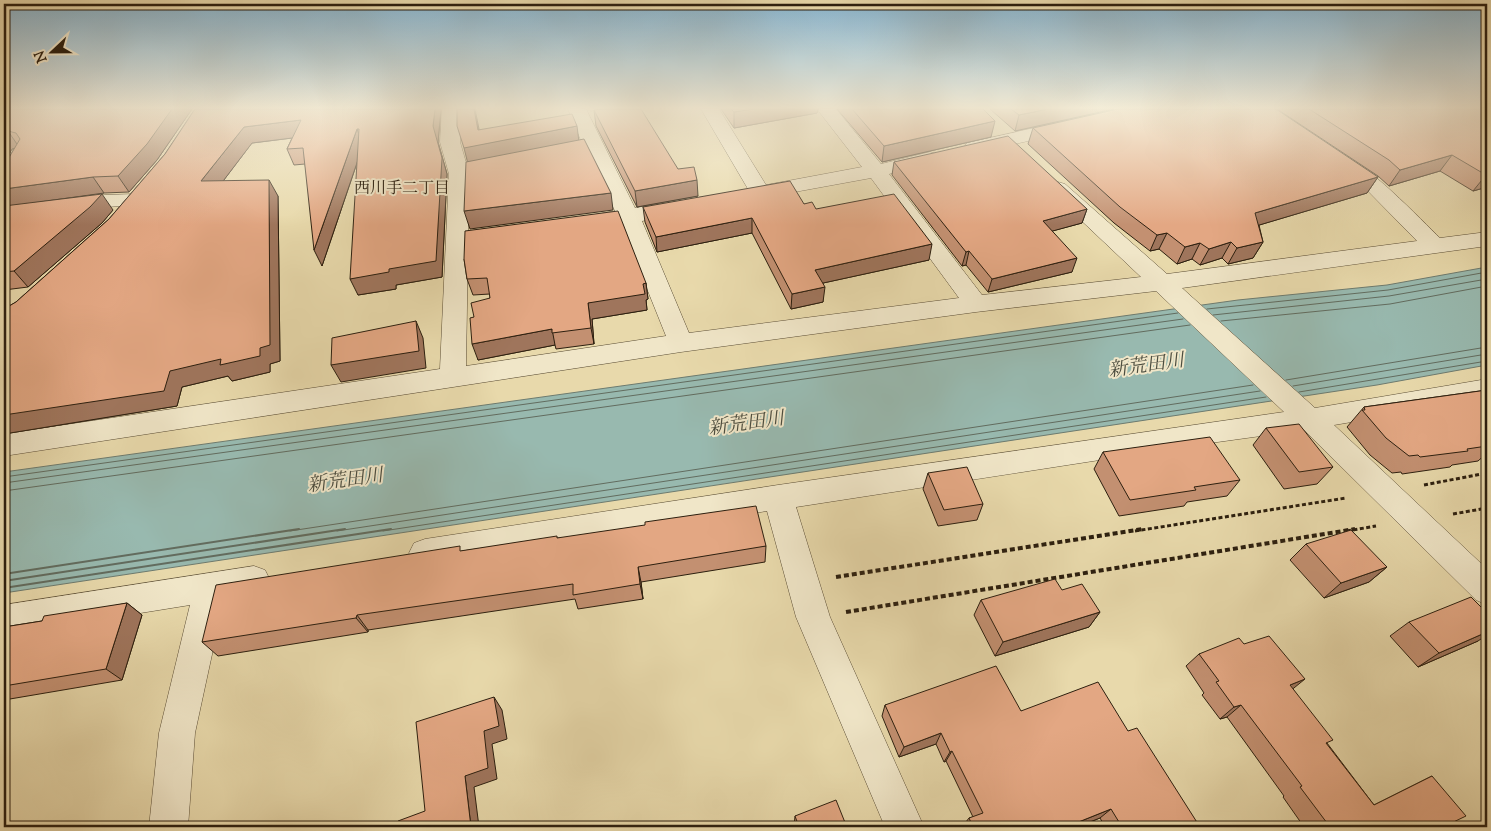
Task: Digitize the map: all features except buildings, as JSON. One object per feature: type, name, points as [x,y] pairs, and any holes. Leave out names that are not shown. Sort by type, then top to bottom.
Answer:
[{"type":"street","points":[[452,148],[459,174],[453,378]]},
{"type":"street","points":[[459,174],[590,148]]},
{"type":"street","points":[[594,148],[629,217],[681,343]]},
{"type":"street","points":[[733,148],[760,192]]},
{"type":"street","points":[[858,148],[976,304]]},
{"type":"street","points":[[732,198],[876,170],[973,148]]},
{"type":"street","points":[[1324,151],[1370,182],[1435,246]]},
{"type":"street","points":[[1043,174],[1387,491],[1487,590]]},
{"type":"street","points":[[4,215],[104,201],[142,193],[117,222]]},
{"type":"street","points":[[562,226],[629,217],[704,203]]},
{"type":"street","points":[[456,240],[523,231]]},
{"type":"street","points":[[4,445],[681,343],[1487,239]]},
{"type":"street","points":[[396,558],[778,496],[1183,436],[1303,413],[1487,389]]},
{"type":"street","points":[[778,496],[813,618],[904,827]]},
{"type":"street","points":[[4,620],[279,576]]},
{"type":"street","points":[[168,827],[177,733],[210,587]]},
{"type":"path","points":[[804,582],[1387,491],[1487,473]]},
{"type":"path","points":[[813,618],[1487,508]]},
{"type":"water","name":"新荒田川","points":[[1487,267],[1487,365],[1377,385],[4,593],[4,472],[1238,300],[1387,285]]},
{"type":"district","name":"西川手二丁目","points":[[402,187]]}]
